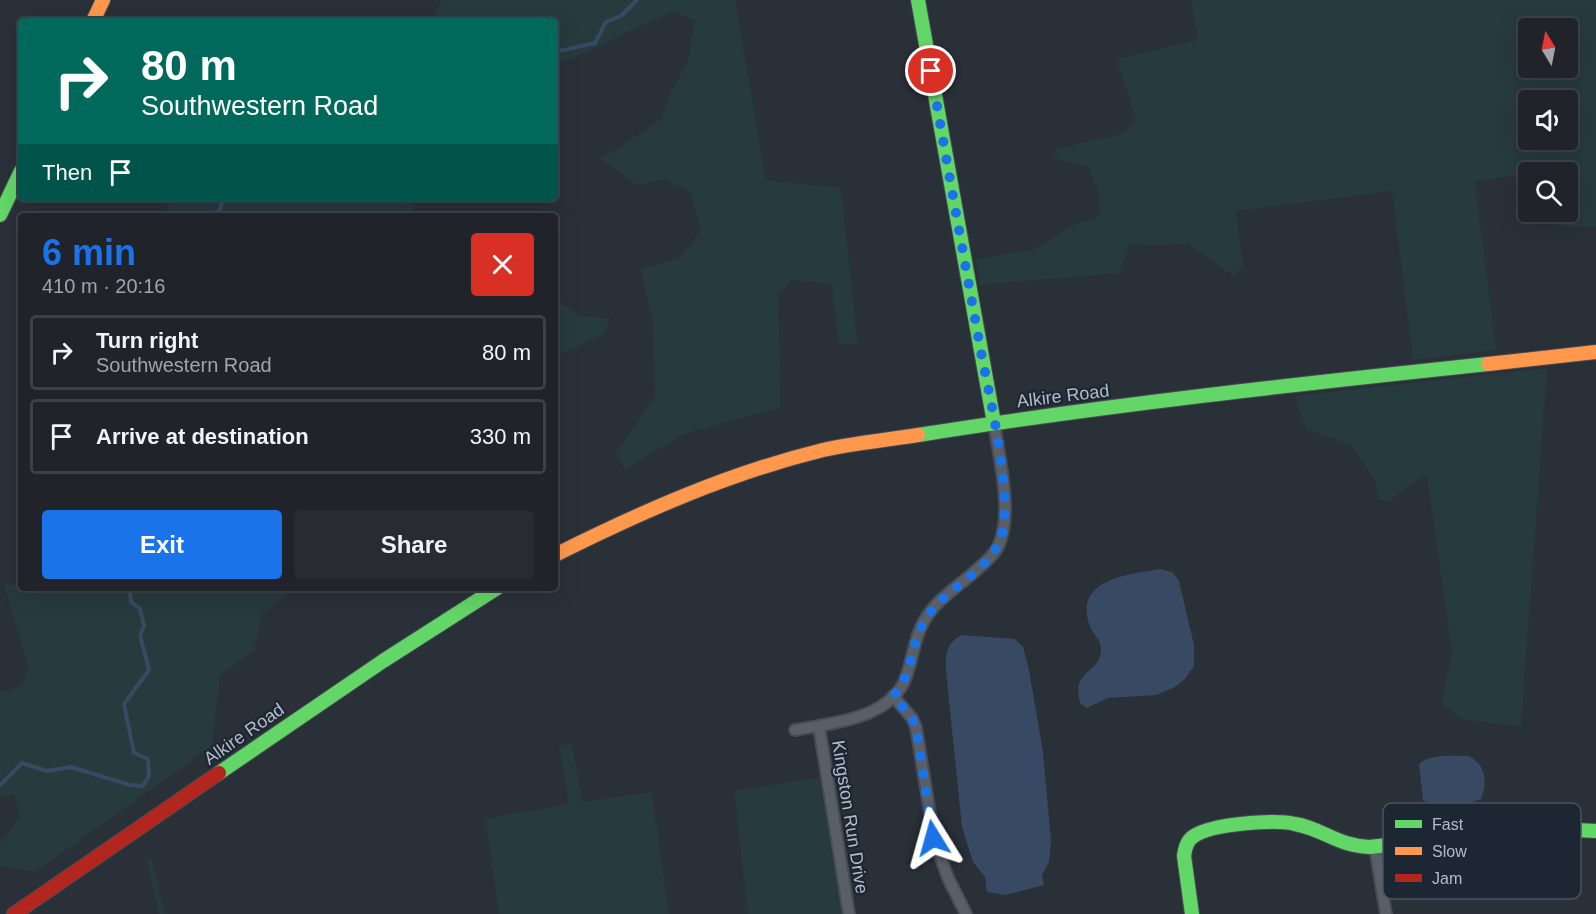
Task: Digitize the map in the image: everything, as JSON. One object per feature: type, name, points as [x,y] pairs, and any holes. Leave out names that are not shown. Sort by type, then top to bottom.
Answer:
[{"type":"main road","points":[[95,18],[104,0]]},
{"type":"main road","points":[[918,0],[994,423]]},
{"type":"main road","points":[[0,215],[18,177]]},
{"type":"main road","name":"Alkire Road","points":[[558,553],[601,531],[673,499],[784,460],[825,450],[994,423],[1270,387],[1596,352]]},
{"type":"main road","name":"Alkire Road","points":[[14,914],[30,910],[383,661],[492,591]]},
{"type":"main road","points":[[1192,914],[1184,856],[1189,841],[1200,832],[1280,821],[1295,823],[1340,843],[1359,847],[1383,846]]},
{"type":"main road","points":[[1581,830],[1596,831]]},
{"type":"street","points":[[795,730],[865,715],[880,707],[893,696],[906,678],[917,635],[924,621],[949,592],[986,562],[996,550],[1001,539],[1006,514],[994,423]]},
{"type":"street","points":[[893,696],[912,718],[916,727],[933,838],[948,878],[966,914]]},
{"type":"street","name":"Kingston Run Drive","points":[[819,726],[849,914]]},
{"type":"street","points":[[1376,847],[1383,894]]},
{"type":"street","points":[[1384,899],[1386,914]]},
{"type":"green space","points":[[446,0],[735,0],[766,180],[841,188],[858,344],[839,344],[831,284],[792,280],[778,296],[781,407],[684,434],[625,469],[615,454],[655,397],[653,325],[641,269],[680,258],[701,230],[690,192],[665,180],[637,185],[601,159],[662,119],[668,98],[688,61],[695,20],[672,12],[558,65],[558,18],[432,18],[441,2]]},
{"type":"green space","points":[[1191,0],[1596,0],[1596,227],[1558,226],[1558,222],[1578,222],[1578,162],[1518,162],[1518,175],[1475,181],[1496,350],[1413,360],[1392,191],[1236,211],[1243,266],[1234,276],[1188,244],[1130,245],[1119,273],[980,285],[976,259],[1032,250],[1074,225],[1100,216],[1098,190],[1088,167],[1054,158],[1057,149],[1121,134],[1136,118],[1116,59],[1198,40]]},
{"type":"green space","points":[[170,201],[412,201],[413,213],[164,213]]},
{"type":"green space","points":[[558,301],[581,316],[610,318],[604,334],[558,356]]},
{"type":"green space","points":[[1547,368],[1521,727],[1460,719],[1441,702],[1452,654],[1427,475],[1411,483],[1388,503],[1379,499],[1375,480],[1351,445],[1307,430],[1294,396]]},
{"type":"green space","points":[[18,584],[18,591],[292,591],[262,614],[254,650],[220,676],[212,746],[35,872],[0,866],[0,843],[20,817],[14,794],[0,797],[0,691],[6,692],[22,685],[28,666],[4,585]]},
{"type":"green space","points":[[572,743],[582,802],[652,792],[669,914],[499,914],[486,820],[569,804],[559,746]]},
{"type":"green space","points":[[821,777],[843,914],[748,914],[734,791]]},
{"type":"green space","points":[[151,858],[165,914],[159,914],[147,860]]},
{"type":"water","points":[[1160,569],[1172,572],[1179,581],[1194,645],[1194,666],[1185,679],[1175,687],[1156,695],[1108,698],[1087,708],[1081,704],[1079,685],[1099,658],[1101,651],[1099,641],[1090,626],[1087,610],[1089,598],[1106,582],[1119,577]]},
{"type":"water","points":[[962,635],[1015,639],[1023,647],[1043,752],[1051,841],[1049,862],[1042,875],[1044,885],[1005,895],[987,892],[985,877],[973,862],[962,827],[946,665],[949,646]]},
{"type":"water","points":[[1468,756],[1479,764],[1485,780],[1481,799],[1470,803],[1428,803],[1423,800],[1419,764],[1435,757]]},
{"type":"waterway","points":[[558,51],[595,43],[606,22],[621,16],[637,0]]},
{"type":"waterway","points":[[213,213],[220,210],[222,201]]},
{"type":"waterway","points":[[0,785],[22,763],[47,771],[71,767],[130,785],[143,786],[149,776],[148,759],[134,753],[124,704],[149,670],[140,635],[144,626],[140,609],[131,602],[131,591]]},
{"type":"traffic: fast","points":[[918,0],[994,423]]},
{"type":"traffic: fast","points":[[0,215],[18,177]]},
{"type":"traffic: fast","points":[[918,435],[1274,387],[1488,364]]},
{"type":"traffic: fast","points":[[219,773],[383,661],[492,591]]},
{"type":"traffic: fast","points":[[1192,914],[1184,856],[1188,842],[1202,832],[1228,826],[1273,822],[1305,826],[1348,844],[1370,847],[1383,846]]},
{"type":"traffic: fast","points":[[1581,830],[1596,831]]},
{"type":"traffic: slow","points":[[94,18],[103,0]]},
{"type":"traffic: slow","points":[[1488,364],[1596,352]]},
{"type":"traffic: slow","points":[[558,554],[653,509],[754,470],[823,450],[918,435]]},
{"type":"traffic: jam","points":[[14,914],[219,773]]},
{"type":"route","points":[[931,71],[994,423],[1006,514],[1003,533],[996,550],[986,562],[949,592],[924,621],[917,635],[906,678],[893,696],[912,718],[916,727],[933,838]]}]
